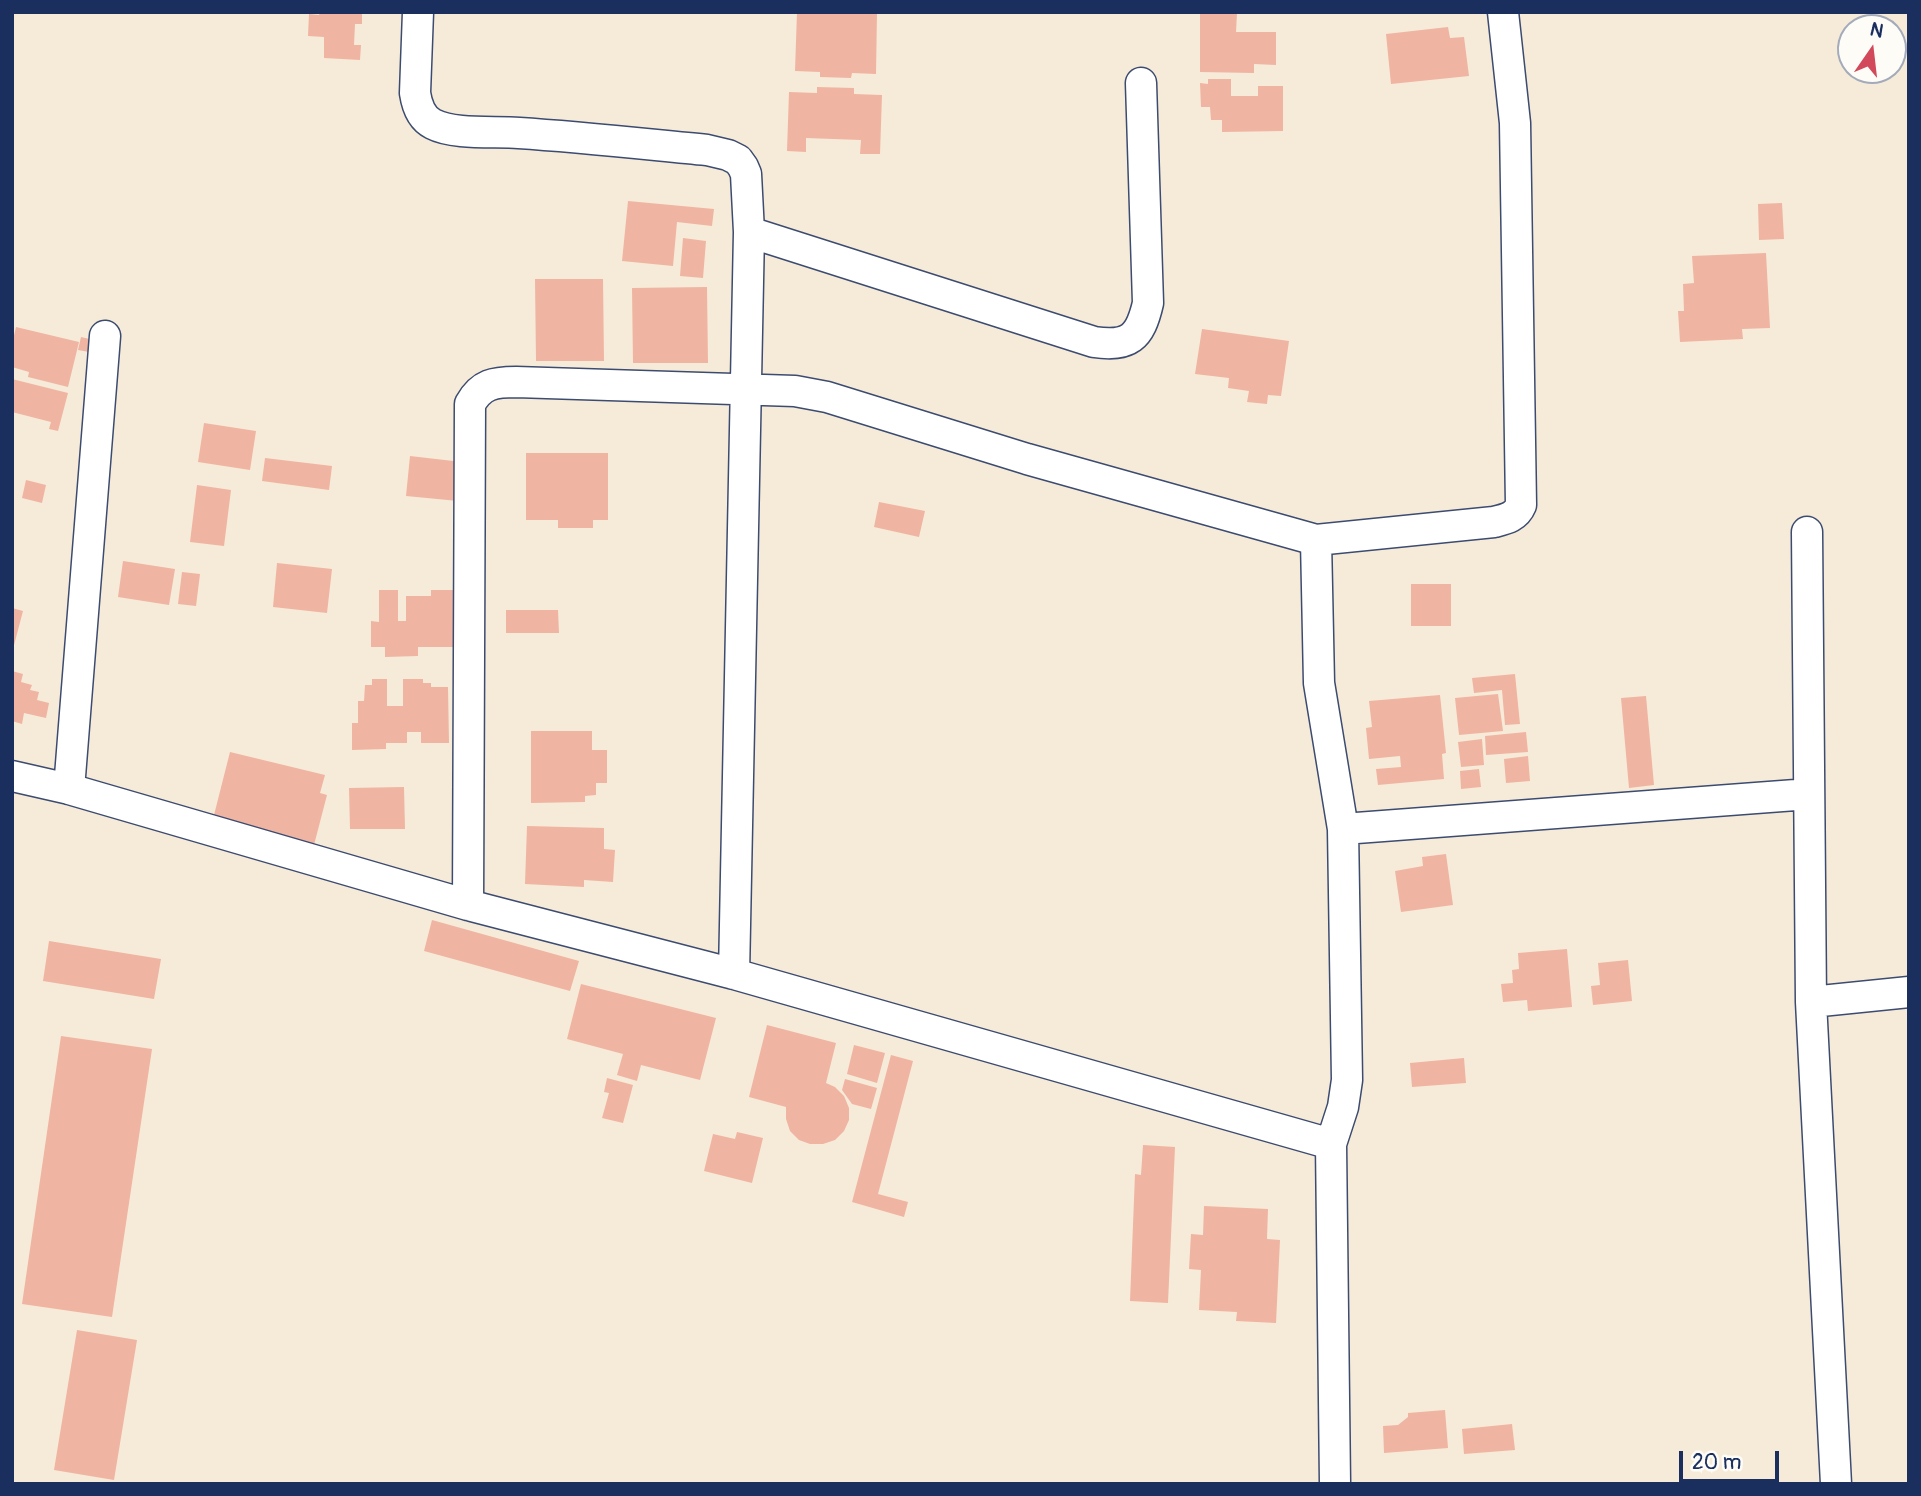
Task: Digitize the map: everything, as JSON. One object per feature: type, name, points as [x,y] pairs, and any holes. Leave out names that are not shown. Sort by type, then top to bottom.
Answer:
[{"type":"street","points":[[418,12],[416,104],[422,115],[432,124],[447,129],[706,150],[738,160],[746,174],[749,232],[747,391],[734,974]]},
{"type":"street","points":[[468,905],[470,404],[486,384],[499,382],[795,391],[827,397],[1027,459],[1316,540],[1494,522],[1518,512],[1521,505],[1515,123],[1503,12]]},
{"type":"street","points":[[749,232],[1094,342],[1112,345],[1124,343],[1141,325],[1148,303],[1141,83]]},
{"type":"street","points":[[69,789],[105,336]]},
{"type":"street","points":[[1807,532],[1811,1002],[1836,1484]]},
{"type":"street","points":[[1316,540],[1319,683],[1343,830],[1347,1080],[1343,1107],[1331,1144],[1335,1484]]},
{"type":"street","points":[[12,776],[69,789],[468,905],[734,974],[1331,1144]]},
{"type":"street","points":[[1343,830],[1809,794]]},
{"type":"street","points":[[1811,1002],[1909,992]]},
{"type":"building","points":[[320,12],[362,12],[362,24],[355,24],[354,45],[361,45],[360,60],[324,58],[324,37],[308,36],[309,14],[319,15]]},
{"type":"building","points":[[797,12],[877,12],[876,74],[852,73],[851,78],[820,77],[820,72],[795,71]]},
{"type":"building","points":[[1200,13],[1237,13],[1236,32],[1276,32],[1276,65],[1254,64],[1254,73],[1200,72]]},
{"type":"building","points":[[1448,27],[1450,38],[1464,37],[1469,76],[1391,84],[1386,34]]},
{"type":"building","points":[[1208,79],[1231,79],[1231,96],[1258,96],[1258,86],[1283,86],[1283,131],[1222,132],[1222,120],[1211,120],[1210,107],[1201,107],[1200,83],[1208,84]]},
{"type":"building","points":[[817,87],[854,88],[854,94],[882,95],[880,154],[860,154],[861,140],[806,138],[806,152],[787,151],[789,92],[817,93]]},
{"type":"building","points":[[628,201],[714,209],[712,226],[677,222],[673,266],[622,261]]},
{"type":"building","points":[[1782,203],[1784,239],[1759,240],[1758,204]]},
{"type":"building","points":[[683,238],[706,241],[703,278],[680,276]]},
{"type":"building","points":[[1766,253],[1770,328],[1742,329],[1743,339],[1680,342],[1678,311],[1684,311],[1683,284],[1694,283],[1692,256]]},
{"type":"building","points":[[535,279],[603,279],[604,361],[536,361]]},
{"type":"building","points":[[707,287],[708,363],[633,363],[632,288]]},
{"type":"building","points":[[16,327],[79,342],[68,387],[28,377],[29,372],[12,367],[12,344]]},
{"type":"building","points":[[1202,329],[1289,341],[1281,396],[1268,395],[1267,404],[1247,402],[1249,391],[1228,388],[1229,378],[1195,374]]},
{"type":"building","points":[[81,337],[98,341],[93,362],[87,360],[89,352],[78,350]]},
{"type":"building","points":[[12,379],[68,393],[58,431],[49,429],[51,422],[12,412]]},
{"type":"building","points":[[204,423],[256,431],[250,470],[198,462]]},
{"type":"building","points":[[526,453],[608,453],[608,520],[593,520],[593,528],[558,528],[558,520],[526,520]]},
{"type":"building","points":[[410,456],[462,462],[458,501],[406,496]]},
{"type":"building","points":[[265,458],[332,466],[329,490],[262,481]]},
{"type":"building","points":[[26,480],[46,485],[42,503],[22,498]]},
{"type":"building","points":[[197,485],[231,490],[224,546],[190,542]]},
{"type":"building","points":[[879,502],[925,511],[919,537],[874,527]]},
{"type":"building","points":[[123,561],[175,569],[169,605],[118,597]]},
{"type":"building","points":[[277,563],[332,569],[327,613],[273,607]]},
{"type":"building","points":[[182,572],[200,574],[196,606],[178,604]]},
{"type":"building","points":[[1411,584],[1451,584],[1451,626],[1411,626]]},
{"type":"building","points":[[379,590],[398,590],[398,621],[406,621],[406,596],[431,596],[431,590],[461,590],[461,647],[418,647],[418,656],[385,657],[385,647],[371,647],[371,621],[379,622]]},
{"type":"building","points":[[12,608],[23,611],[13,649],[12,649]]},
{"type":"building","points":[[506,610],[558,610],[559,633],[506,633]]},
{"type":"building","points":[[12,671],[23,674],[21,682],[32,685],[30,690],[39,692],[37,700],[49,703],[46,718],[24,713],[22,724],[12,721]]},
{"type":"building","points":[[1515,674],[1520,724],[1505,725],[1502,690],[1474,693],[1472,678]]},
{"type":"building","points":[[372,679],[387,679],[387,706],[403,706],[403,679],[423,679],[423,683],[431,683],[431,687],[448,687],[449,743],[421,743],[421,732],[407,732],[407,743],[386,743],[386,749],[352,750],[352,723],[358,723],[358,701],[364,701],[365,685],[372,685]]},
{"type":"building","points":[[1498,694],[1503,731],[1459,735],[1455,698]]},
{"type":"building","points":[[1440,695],[1446,753],[1442,754],[1444,779],[1378,785],[1376,769],[1401,767],[1400,756],[1369,759],[1366,728],[1372,727],[1369,701]]},
{"type":"building","points":[[1646,696],[1654,785],[1629,788],[1621,698]]},
{"type":"building","points":[[531,731],[592,731],[592,750],[607,750],[607,783],[596,783],[596,795],[585,796],[585,802],[531,803]]},
{"type":"building","points":[[1526,732],[1528,752],[1486,755],[1485,736]]},
{"type":"building","points":[[1482,739],[1484,765],[1461,767],[1458,742]]},
{"type":"building","points":[[230,752],[325,775],[320,793],[327,795],[314,845],[213,819]]},
{"type":"building","points":[[1528,756],[1530,781],[1506,783],[1504,759]]},
{"type":"building","points":[[1479,769],[1481,787],[1461,789],[1460,771]]},
{"type":"building","points":[[404,787],[405,829],[350,829],[349,788]]},
{"type":"building","points":[[527,826],[604,828],[604,849],[615,850],[613,882],[584,880],[584,887],[525,884]]},
{"type":"building","points":[[1446,854],[1453,905],[1401,912],[1395,871],[1423,866],[1422,857]]},
{"type":"building","points":[[432,920],[579,961],[570,991],[424,951]]},
{"type":"building","points":[[49,941],[161,959],[154,999],[43,981]]},
{"type":"building","points":[[1567,949],[1572,1007],[1528,1011],[1527,1000],[1503,1002],[1501,984],[1513,983],[1512,970],[1519,969],[1518,953]]},
{"type":"building","points":[[1628,960],[1632,1001],[1593,1005],[1591,986],[1600,985],[1598,963]]},
{"type":"building","points":[[581,984],[716,1018],[700,1080],[641,1065],[637,1081],[617,1075],[623,1054],[567,1039]]},
{"type":"building","points":[[767,1025],[836,1043],[826,1083],[844,1096],[849,1108],[849,1120],[844,1131],[835,1140],[810,1144],[799,1140],[790,1131],[786,1107],[749,1097]]},
{"type":"building","points":[[61,1036],[152,1049],[112,1317],[22,1304]]},
{"type":"building","points":[[854,1045],[885,1053],[877,1083],[847,1074]]},
{"type":"building","points":[[891,1055],[913,1061],[878,1194],[908,1202],[904,1217],[852,1202]]},
{"type":"building","points":[[1464,1058],[1466,1083],[1412,1087],[1410,1063]]},
{"type":"building","points":[[607,1078],[633,1085],[623,1123],[602,1118],[609,1093],[604,1092]]},
{"type":"building","points":[[845,1079],[877,1088],[871,1109],[852,1104],[842,1090]]},
{"type":"building","points":[[737,1132],[763,1138],[752,1183],[704,1171],[713,1134],[735,1139]]},
{"type":"building","points":[[1143,1145],[1175,1147],[1168,1303],[1130,1301],[1135,1174],[1141,1175]]},
{"type":"building","points":[[1204,1206],[1268,1209],[1267,1239],[1280,1240],[1276,1323],[1236,1321],[1237,1312],[1199,1310],[1201,1270],[1189,1269],[1191,1234],[1203,1235]]},
{"type":"building","points":[[77,1330],[137,1340],[114,1480],[54,1470]]},
{"type":"building","points":[[1445,1410],[1448,1448],[1384,1453],[1383,1426],[1398,1425],[1408,1417],[1408,1413]]},
{"type":"building","points":[[1512,1424],[1515,1450],[1464,1454],[1462,1429]]}]
